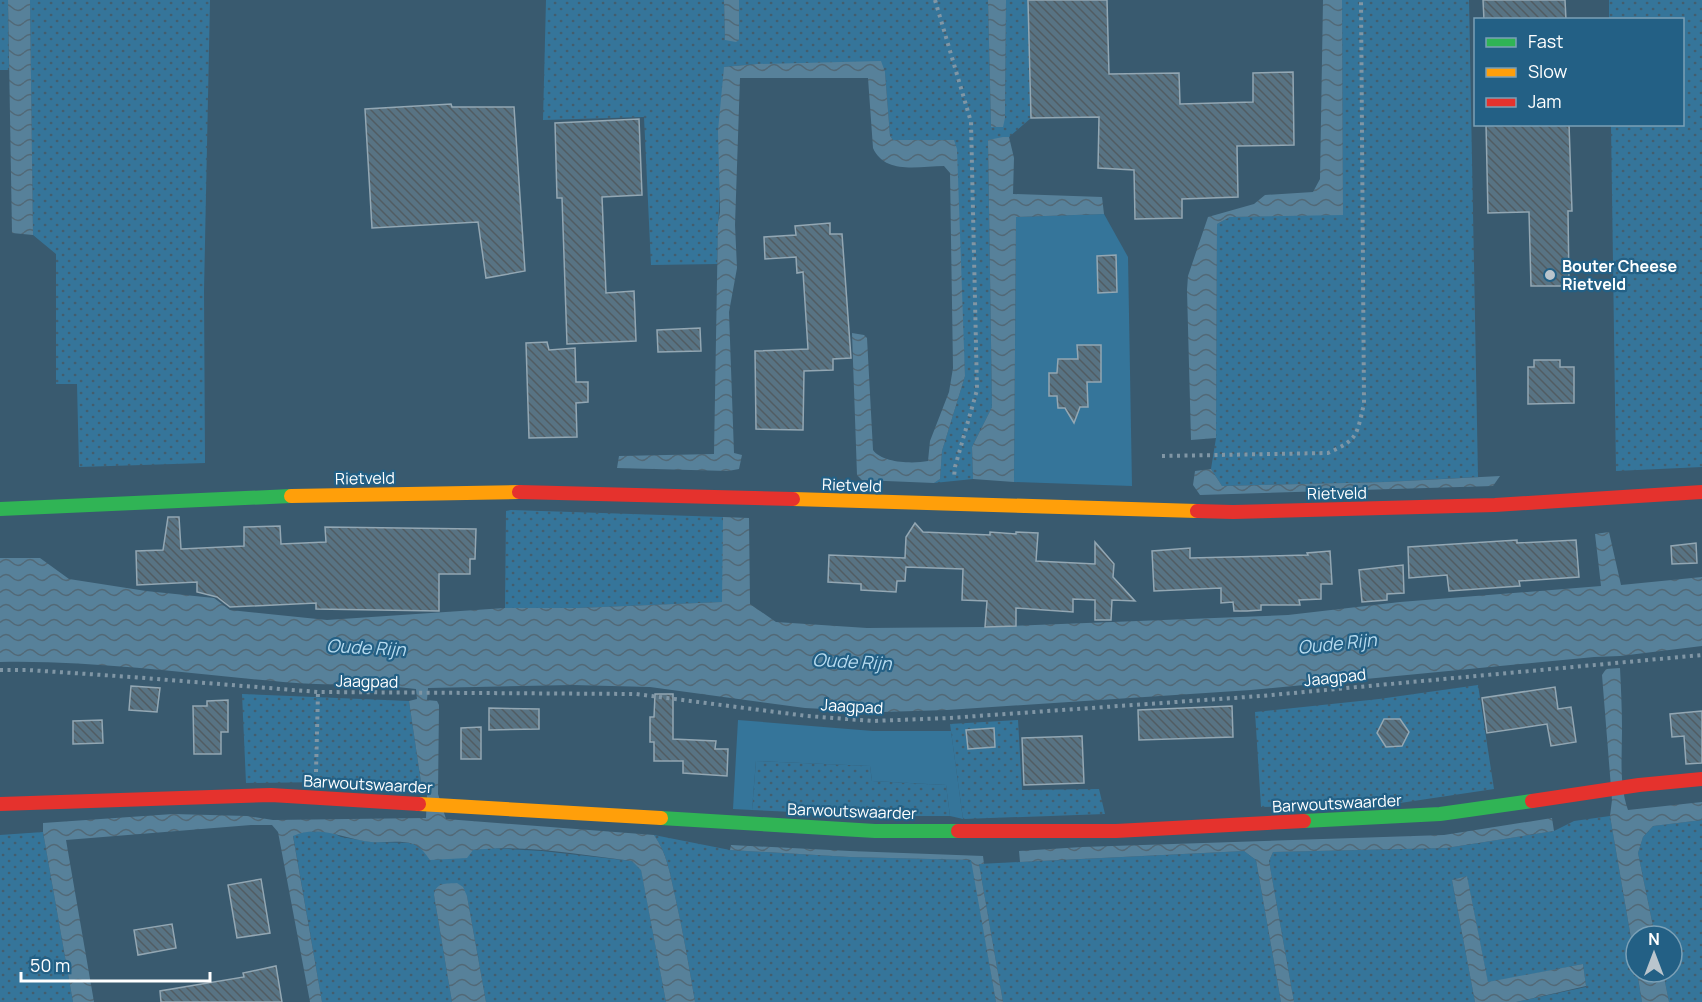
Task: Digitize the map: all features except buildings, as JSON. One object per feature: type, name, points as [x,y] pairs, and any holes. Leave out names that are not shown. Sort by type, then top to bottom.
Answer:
[{"type":"street","name":"Rietveld","points":[[0,508],[242,497],[534,492],[1233,512],[1496,505],[1702,492]]},
{"type":"street","name":"Barwoutswaarder","points":[[0,804],[271,795],[454,804],[875,831],[1116,831],[1440,814],[1639,785],[1702,779]]},
{"type":"path","points":[[936,0],[971,122],[977,390],[955,467],[953,504]]},
{"type":"path","points":[[1162,456],[1328,453],[1345,445],[1357,434],[1364,404],[1361,0]]},
{"type":"path","name":"Jaagpad","points":[[0,670],[86,674],[318,692],[636,694],[807,716],[873,721],[949,718],[1261,696],[1702,655]]},
{"type":"path","points":[[315,797],[318,692]]},
{"type":"shaded area","points":[[0,0],[8,0],[9,70],[0,70]]},
{"type":"shaded area","points":[[30,0],[210,0],[204,291],[205,463],[79,467],[77,384],[56,384],[56,254],[33,235]]},
{"type":"shaded area","points":[[546,0],[724,0],[725,40],[739,39],[739,0],[988,0],[991,127],[1005,118],[1006,0],[1028,0],[1031,118],[1009,137],[988,141],[992,407],[972,447],[973,479],[934,483],[940,479],[942,451],[965,376],[953,140],[893,140],[890,136],[885,72],[757,64],[724,67],[717,264],[651,265],[644,117],[543,120]]},
{"type":"shaded area","points":[[1342,0],[1469,0],[1478,477],[1222,486],[1211,469],[1216,438],[1217,224],[1230,217],[1343,214]]},
{"type":"shaded area","points":[[1609,0],[1702,0],[1702,467],[1616,471],[1611,126],[1684,126],[1684,18],[1609,18]]},
{"type":"shaded area","points":[[1104,214],[1128,257],[1132,486],[1014,482],[1016,217]]},
{"type":"shaded area","points":[[506,511],[723,517],[723,602],[578,608],[505,608]]},
{"type":"shaded area","points":[[1478,685],[1494,789],[1400,803],[1261,807],[1255,712],[1379,699]]},
{"type":"shaded area","points":[[242,694],[409,701],[422,789],[324,782],[246,783]]},
{"type":"shaded area","points":[[738,720],[873,731],[951,731],[963,819],[950,816],[946,785],[872,781],[870,766],[756,761],[752,810],[733,809]]},
{"type":"shaded area","points":[[1018,720],[1022,790],[1099,789],[1105,814],[963,819],[950,724]]},
{"type":"shaded area","points":[[756,761],[870,766],[872,781],[946,785],[950,816],[875,816],[752,810]]},
{"type":"shaded area","points":[[1610,816],[1629,924],[1624,924],[1624,984],[1639,984],[1642,1002],[1516,1002],[1586,987],[1583,964],[1488,983],[1467,877],[1452,880],[1475,1002],[1294,1002],[1269,861],[1273,852],[1446,848],[1554,831],[1574,821]]},
{"type":"shaded area","points":[[1702,820],[1702,1002],[1669,1002],[1665,984],[1684,984],[1684,924],[1653,924],[1638,853],[1643,837],[1653,826]]},
{"type":"shaded area","points":[[303,831],[331,832],[341,837],[372,842],[412,843],[423,850],[492,848],[632,861],[641,869],[666,1002],[486,1002],[467,896],[434,895],[452,1002],[322,1002],[293,835]]},
{"type":"shaded area","points":[[43,832],[73,1002],[0,1002],[0,835]]},
{"type":"shaded area","points":[[654,835],[730,850],[850,857],[972,860],[996,1002],[695,1002],[670,872]]},
{"type":"shaded area","points":[[1244,851],[1256,860],[1281,1002],[1003,1002],[979,864]]},
{"type":"water","points":[[8,0],[30,0],[33,235],[12,233]]},
{"type":"water","points":[[724,0],[739,0],[739,40],[736,42],[725,40]]},
{"type":"water","points":[[988,0],[1006,0],[1003,127],[991,127]]},
{"type":"water","points":[[1323,0],[1342,0],[1343,215],[1230,217],[1217,224],[1216,438],[1191,440],[1188,276],[1208,217],[1254,204],[1265,195],[1313,192],[1320,179]]},
{"type":"water","points":[[881,61],[885,72],[890,136],[893,140],[954,140],[957,149],[965,376],[942,451],[940,479],[934,483],[862,480],[857,475],[852,333],[864,335],[867,338],[873,450],[883,458],[906,462],[928,461],[930,441],[949,392],[953,368],[950,173],[944,166],[894,166],[878,157],[873,148],[868,78],[740,78],[735,225],[737,268],[729,312],[734,453],[742,455],[739,469],[728,471],[617,468],[619,456],[714,454],[720,212],[718,131],[724,67]]},
{"type":"water","points":[[1009,137],[1014,158],[1013,194],[1102,197],[1104,214],[1016,217],[1014,482],[973,479],[972,447],[992,407],[988,140]]},
{"type":"water","points":[[1211,469],[1222,486],[1386,482],[1500,476],[1493,486],[1200,495],[1193,485],[1195,471]]},
{"type":"water","name":"Oude Rijn","points":[[723,517],[749,518],[750,604],[776,622],[867,628],[985,627],[1288,615],[1400,602],[1601,586],[1595,534],[1609,532],[1621,585],[1702,577],[1702,646],[1620,656],[1251,690],[947,710],[882,712],[805,708],[650,687],[573,685],[428,688],[427,700],[437,701],[439,705],[438,794],[446,819],[654,835],[670,872],[695,1002],[666,1002],[641,870],[632,861],[512,848],[473,850],[467,858],[430,860],[416,845],[408,843],[371,842],[312,831],[293,836],[322,1002],[310,1002],[278,832],[272,825],[251,825],[66,840],[94,1002],[73,1002],[43,823],[173,814],[247,816],[273,820],[426,818],[427,795],[422,789],[409,701],[417,699],[416,689],[283,682],[106,665],[0,662],[0,558],[40,558],[69,579],[146,591],[214,598],[230,610],[327,620],[505,608],[578,608],[722,602]]},
{"type":"water","points":[[1620,668],[1622,780],[1628,810],[1702,802],[1702,820],[1653,826],[1643,837],[1638,853],[1653,924],[1629,924],[1610,816],[1612,800],[1602,675],[1606,669]]},
{"type":"water","points":[[1552,818],[1554,831],[1446,848],[1273,852],[1269,861],[1294,1002],[1281,1002],[1256,860],[1244,851],[1020,862],[1019,851],[1444,835]]},
{"type":"water","points":[[731,845],[983,856],[984,864],[979,864],[1003,1002],[996,1002],[971,860],[850,857],[730,850]]},
{"type":"water","points":[[1467,876],[1488,982],[1583,964],[1586,986],[1516,1002],[1475,1002],[1452,880]]},
{"type":"water","points":[[457,883],[463,887],[467,896],[486,1002],[452,1002],[434,895],[439,886]]},
{"type":"water","points":[[1639,984],[1665,984],[1669,1002],[1642,1002]]},
{"type":"traffic: fast","points":[[0,509],[291,496]]},
{"type":"traffic: fast","points":[[1304,821],[1440,814],[1532,801]]},
{"type":"traffic: fast","points":[[661,818],[875,831],[958,831]]},
{"type":"traffic: slow","points":[[291,496],[519,492]]},
{"type":"traffic: slow","points":[[793,499],[1197,511]]},
{"type":"traffic: slow","points":[[419,804],[661,818]]},
{"type":"traffic: jam","points":[[519,492],[793,499]]},
{"type":"traffic: jam","points":[[1197,511],[1495,505],[1702,492]]},
{"type":"traffic: jam","points":[[1532,801],[1639,785],[1702,779]]},
{"type":"traffic: jam","points":[[0,804],[271,795],[419,804]]},
{"type":"traffic: jam","points":[[958,831],[1116,831],[1304,821]]},
{"type":"place","name":"Bouter Cheese Rietveld","points":[[1550,275]]}]
